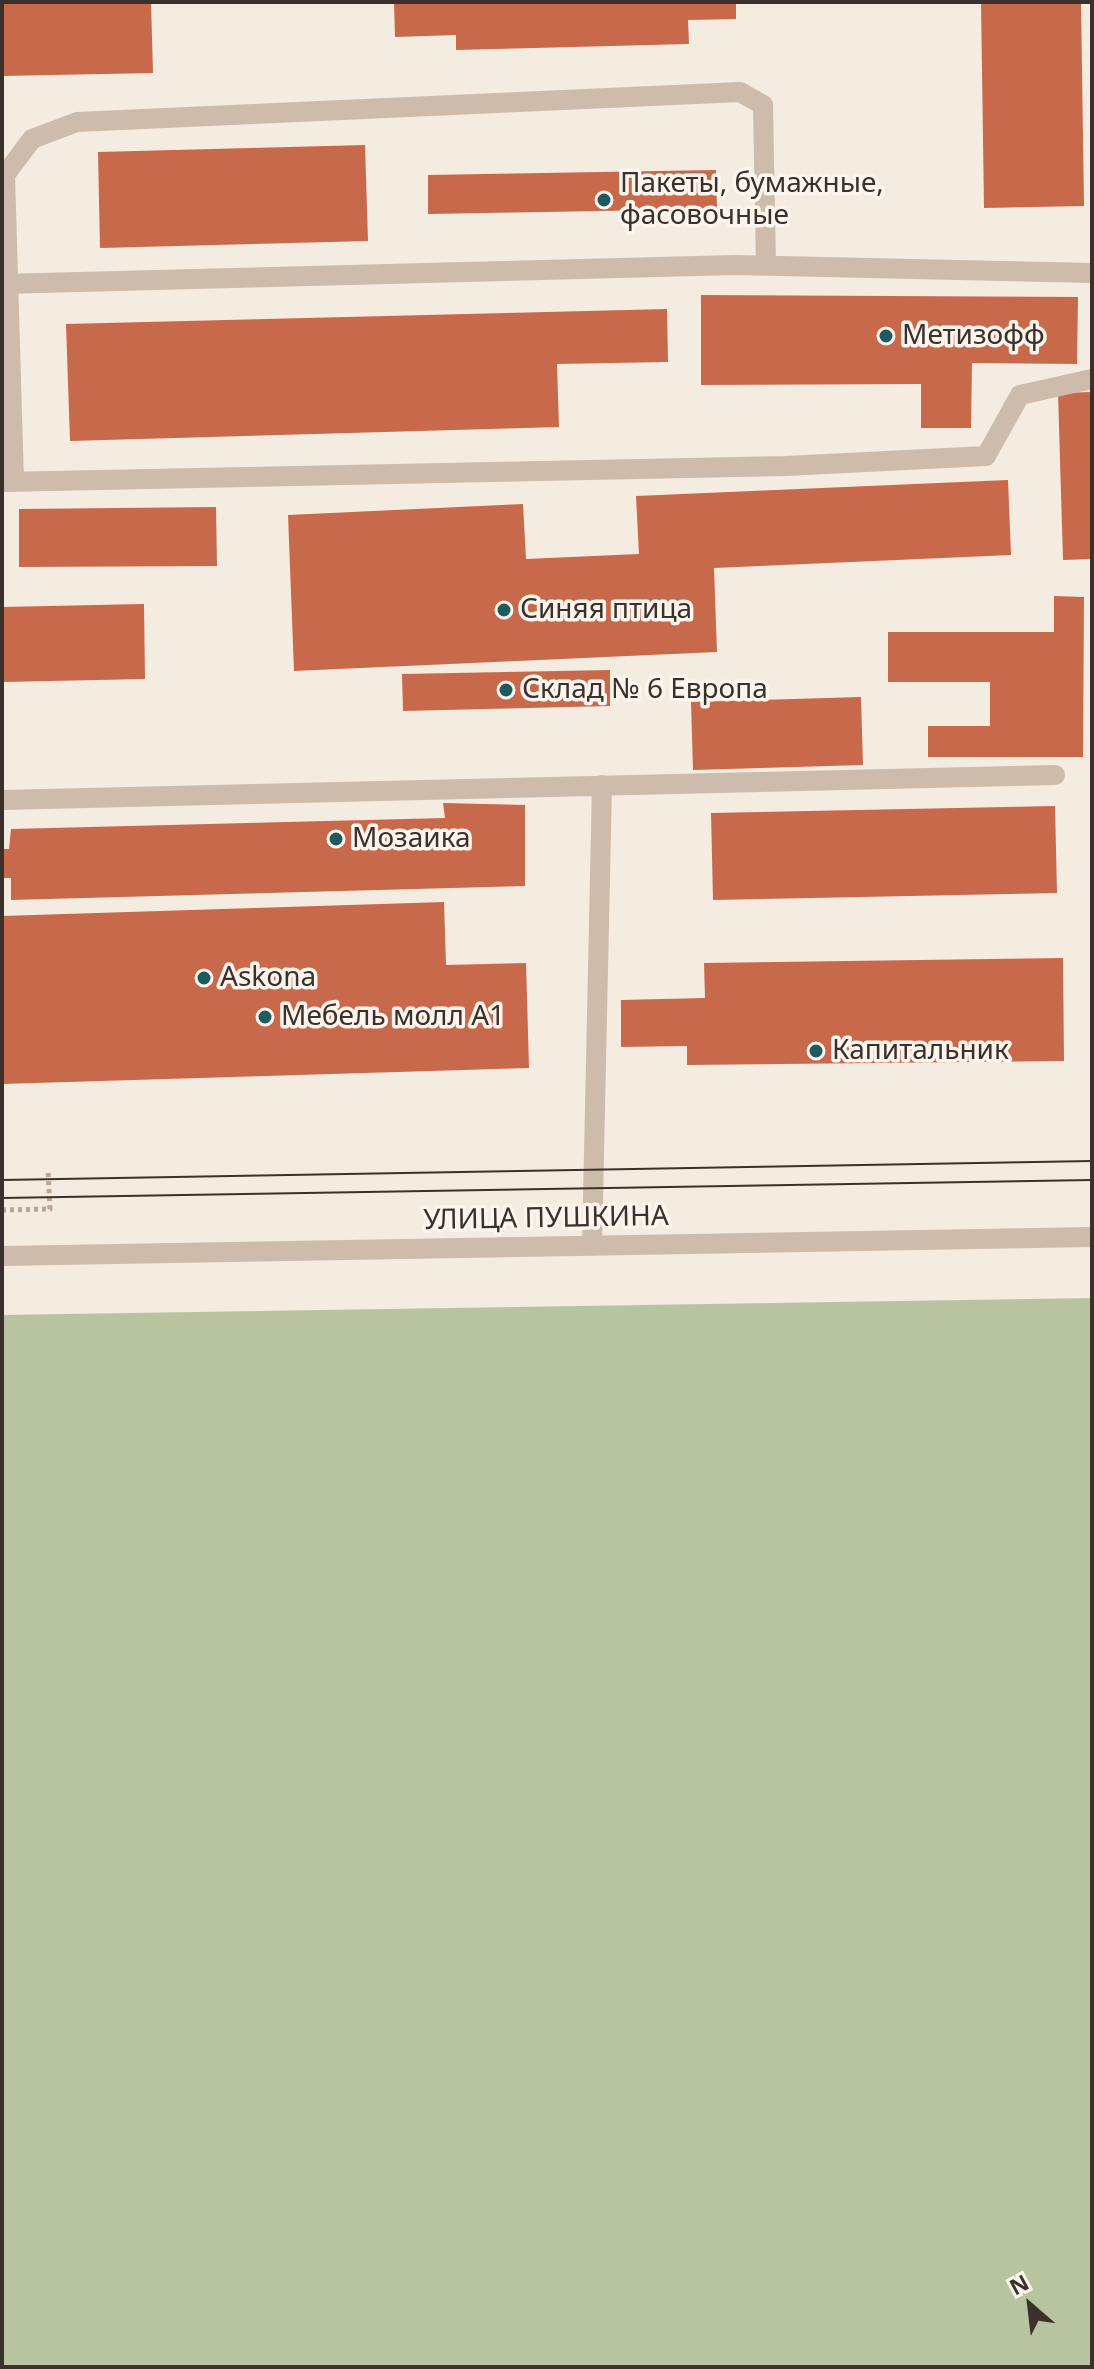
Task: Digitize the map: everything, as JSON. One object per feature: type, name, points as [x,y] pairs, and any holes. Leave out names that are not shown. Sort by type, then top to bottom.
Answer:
[{"type":"street","points":[[766,265],[763,105],[740,92],[77,122],[32,139],[5,175],[8,482],[786,466],[986,456],[1020,395],[1092,379]]},
{"type":"street","points":[[6,284],[766,265],[1092,273]]},
{"type":"street","points":[[2,800],[1055,775]]},
{"type":"street","points":[[592,1246],[602,785]]},
{"type":"street","name":"УЛИЦА ПУШКИНА","points":[[2,1256],[1092,1237]]},
{"type":"path","points":[[2,1210],[50,1209],[48,1170]]},
{"type":"green space","points":[[1092,1298],[1092,2367],[2,2367],[2,1315]]},
{"type":"building","points":[[2,2],[151,2],[153,73],[2,76]]},
{"type":"building","points":[[394,2],[736,2],[736,19],[688,20],[689,44],[456,50],[456,35],[395,37]]},
{"type":"building","points":[[981,2],[1081,2],[1084,206],[984,208]]},
{"type":"building","points":[[365,145],[368,241],[100,248],[98,152]]},
{"type":"building","points":[[716,170],[717,209],[428,214],[428,175]]},
{"type":"building","points":[[701,295],[1078,297],[1077,364],[972,363],[971,428],[921,428],[921,384],[701,385]]},
{"type":"building","points":[[667,309],[668,362],[557,364],[559,427],[70,441],[66,324]]},
{"type":"building","points":[[1092,392],[1092,559],[1063,560],[1058,393]]},
{"type":"building","name":"Синяя птица","points":[[1008,480],[1011,555],[714,568],[717,652],[294,671],[288,515],[523,504],[526,559],[639,554],[636,496]]},
{"type":"building","points":[[216,507],[217,566],[19,567],[19,509]]},
{"type":"building","points":[[1054,596],[1084,597],[1083,757],[928,757],[928,726],[990,726],[990,682],[888,682],[888,632],[1054,632]]},
{"type":"building","points":[[144,604],[145,679],[2,682],[2,607]]},
{"type":"building","name":"Склад № 6 Европа","points":[[610,670],[610,706],[403,711],[402,674]]},
{"type":"building","points":[[861,697],[863,765],[693,770],[691,702]]},
{"type":"building","points":[[443,803],[525,805],[525,886],[11,900],[11,878],[2,878],[2,849],[9,849],[11,829],[445,818]]},
{"type":"building","points":[[1055,806],[1057,893],[713,900],[711,813]]},
{"type":"building","name":"Мебель молл А1","points":[[444,902],[446,965],[526,963],[529,1068],[2,1084],[2,916]]},
{"type":"building","points":[[1063,958],[1064,1061],[687,1065],[687,1046],[621,1047],[621,1000],[705,998],[704,963]]},
{"type":"tram line","points":[[2,1180],[1092,1161]]},
{"type":"tram line","points":[[2,1198],[1092,1180]]},
{"type":"place","name":"Пакеты, бумажные, фасовочные","points":[[604,200]]},
{"type":"place","name":"Метизофф","points":[[886,336]]},
{"type":"place","name":"Синяя птица","points":[[504,610]]},
{"type":"place","name":"Склад № 6 Европа","points":[[506,690]]},
{"type":"place","name":"Мозаика","points":[[336,839]]},
{"type":"place","name":"Askona","points":[[204,978]]},
{"type":"place","name":"Мебель молл А1","points":[[265,1017]]},
{"type":"place","name":"Капитальник","points":[[816,1051]]}]
